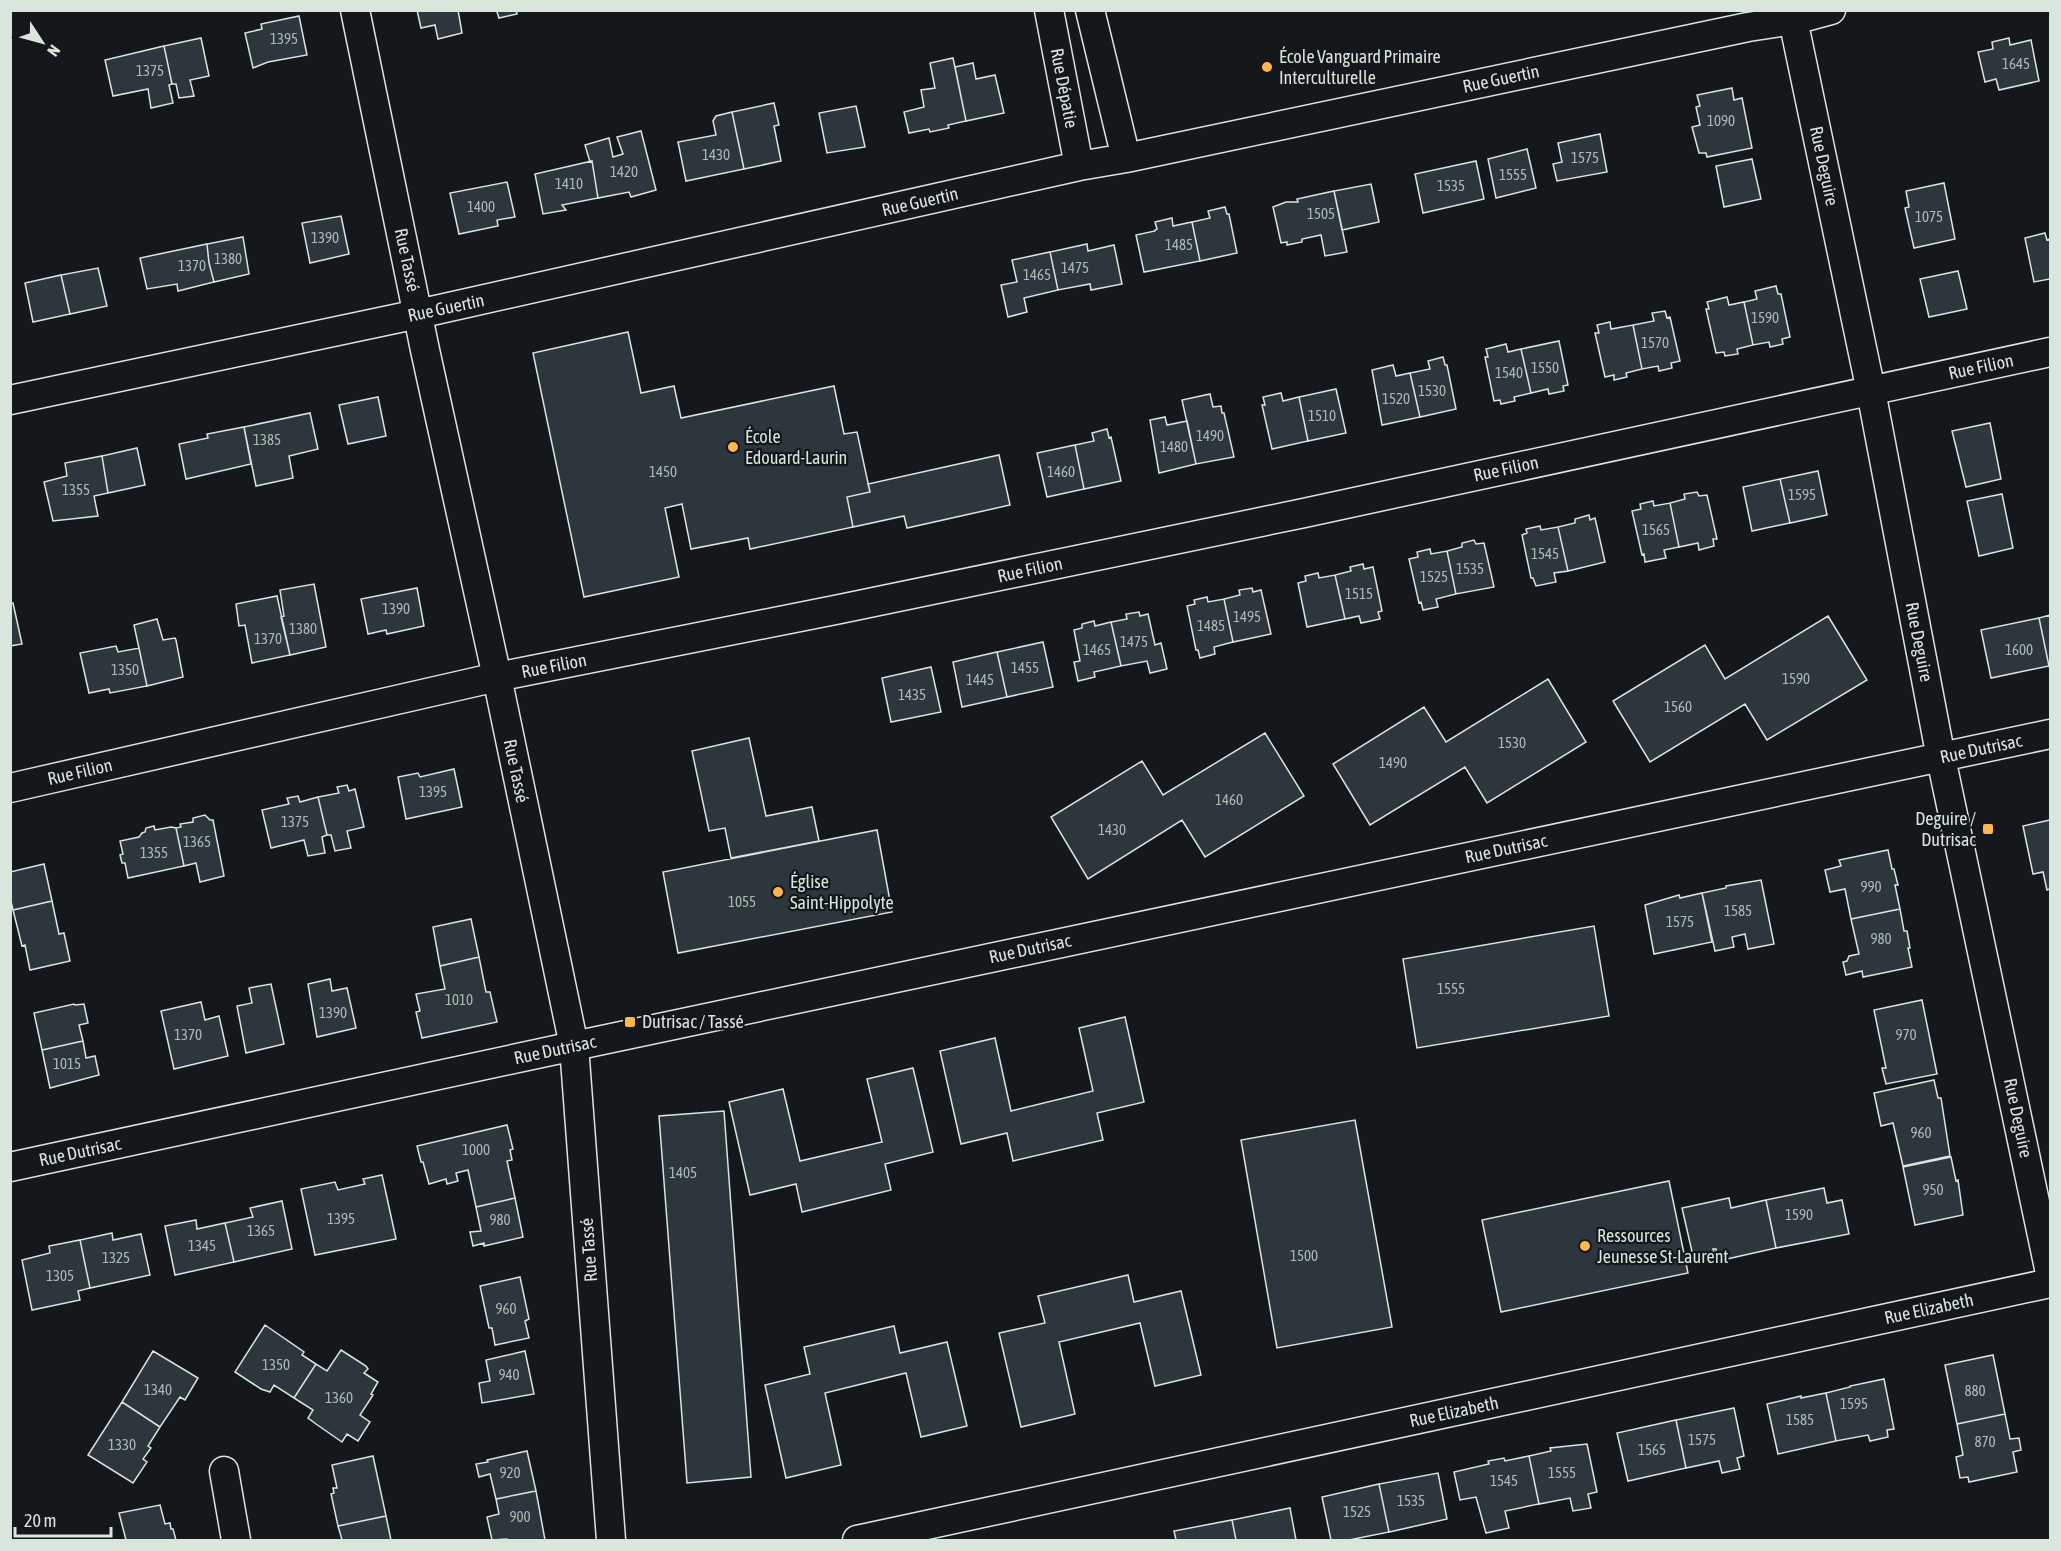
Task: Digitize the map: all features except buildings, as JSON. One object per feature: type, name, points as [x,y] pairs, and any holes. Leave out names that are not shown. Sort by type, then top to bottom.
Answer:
[{"type":"street","name":"Rue Tassé","points":[[356,10],[573,1046],[611,1540]]},
{"type":"street","name":"Rue Dépatie","points":[[1049,10],[1079,166]]},
{"type":"street","points":[[1090,10],[1126,158]]},
{"type":"street","name":"Rue Guertin","points":[[10,400],[418,314],[1079,166],[1748,27],[1793,15],[1831,10]]},
{"type":"street","name":"Rue Deguire","points":[[1793,15],[1870,391],[1941,758],[2050,1274]]},
{"type":"street","name":"Rue Filion","points":[[10,788],[496,677],[1304,513],[2050,352]]},
{"type":"street","name":"Rue Dutrisac","points":[[10,1167],[2050,734]]},
{"type":"street","name":"Rue Elizabeth","points":[[856,1540],[2050,1283]]},
{"type":"street","points":[[224,1471],[236,1540]]},
{"type":"place","name":"École Vanguard Primaire Interculturelle","points":[[1267,67]]},
{"type":"place","name":"École Edouard-Laurin","points":[[733,447]]},
{"type":"place","name":"Deguire / Dutrisac","points":[[1988,829]]},
{"type":"place","name":"Église Saint-Hippolyte","points":[[778,892]]},
{"type":"place","name":"Dutrisac / Tassé","points":[[630,1022]]},
{"type":"place","name":"Ressources Jeunesse St-Laurent","points":[[1585,1246]]}]
